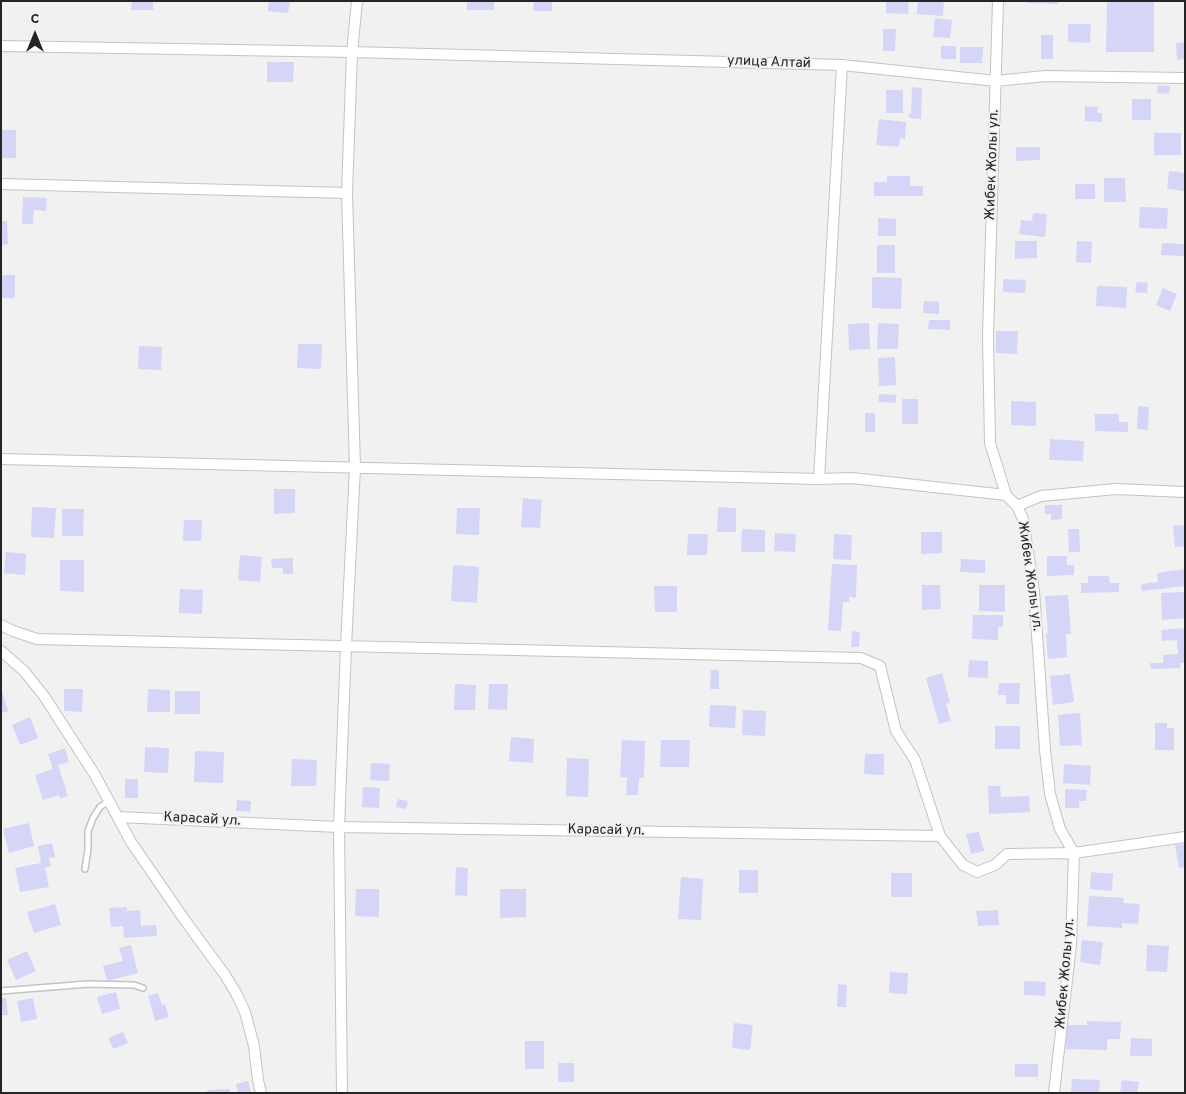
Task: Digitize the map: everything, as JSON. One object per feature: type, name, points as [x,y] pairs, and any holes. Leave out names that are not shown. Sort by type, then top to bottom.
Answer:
[{"type":"street","points":[[342,1093],[339,827],[355,468],[347,193],[352,52],[356,1]]},
{"type":"street","name":"Жибек Жолы ул.","points":[[998,1],[988,335],[990,443],[1006,495],[1017,506],[1023,519],[1034,591],[1045,750],[1050,794],[1060,829],[1074,853],[1071,945],[1054,1093]]},
{"type":"street","name":"улица Алтай","points":[[1,46],[352,52],[842,65],[996,81],[1044,76],[1185,78]]},
{"type":"street","points":[[819,480],[842,65]]},
{"type":"street","points":[[1,184],[347,193]]},
{"type":"street","points":[[1,459],[819,480],[852,478],[1006,495]]},
{"type":"street","points":[[1017,506],[1041,496],[1116,489],[1185,492]]},
{"type":"street","points":[[1,625],[12,631],[37,639],[861,658],[880,666],[896,731],[915,760],[940,836],[963,865],[977,872],[995,865],[1008,854],[1074,853],[1185,837]]},
{"type":"street","points":[[1,651],[24,671],[44,696],[95,775],[140,856],[236,993],[245,1012],[252,1037],[261,1093]]},
{"type":"street","name":"Карасай ул.","points":[[118,816],[339,827],[940,836]]},
{"type":"lane","points":[[85,869],[88,831],[100,807],[110,801]]},
{"type":"lane","points":[[1,991],[88,984],[134,985],[143,988]]},
{"type":"building","points":[[132,1],[153,1],[153,10],[131,10]]},
{"type":"building","points":[[269,1],[290,1],[288,13],[268,11]]},
{"type":"building","points":[[467,1],[494,1],[494,10],[467,10]]},
{"type":"building","points":[[534,1],[552,1],[552,11],[533,11]]},
{"type":"building","points":[[886,1],[909,1],[908,14],[886,13]]},
{"type":"building","points":[[918,1],[944,1],[943,16],[917,14]]},
{"type":"building","points":[[1027,1],[1058,1],[1058,4],[1027,3]]},
{"type":"building","points":[[1107,1],[1154,1],[1154,52],[1106,52]]},
{"type":"building","points":[[935,18],[952,20],[950,38],[933,37]]},
{"type":"building","points":[[1068,24],[1091,24],[1090,43],[1068,42]]},
{"type":"building","points":[[883,29],[896,29],[895,51],[883,51]]},
{"type":"building","points":[[1041,35],[1053,35],[1053,59],[1041,59]]},
{"type":"building","points":[[1185,42],[1185,59],[1177,60],[1176,43]]},
{"type":"building","points":[[941,46],[956,46],[956,59],[941,59]]},
{"type":"building","points":[[960,47],[983,47],[982,63],[960,63]]},
{"type":"building","points":[[267,62],[294,62],[293,82],[267,82]]},
{"type":"building","points":[[1158,85],[1170,86],[1169,94],[1157,93]]},
{"type":"building","points":[[912,87],[922,88],[921,119],[909,118],[909,113],[911,114]]},
{"type":"building","points":[[886,90],[903,90],[903,113],[886,113]]},
{"type":"building","points":[[1132,99],[1151,99],[1151,120],[1132,120]]},
{"type":"building","points":[[1085,106],[1098,107],[1097,113],[1102,113],[1102,122],[1085,121]]},
{"type":"building","points":[[879,119],[906,122],[905,139],[900,138],[899,147],[876,145]]},
{"type":"building","points":[[1,130],[16,130],[16,158],[1,158]]},
{"type":"building","points":[[1154,133],[1181,133],[1181,155],[1154,155]]},
{"type":"building","points":[[1016,147],[1040,147],[1040,160],[1016,161]]},
{"type":"building","points":[[1169,171],[1185,173],[1185,191],[1167,189]]},
{"type":"building","points":[[887,176],[910,176],[910,186],[923,186],[923,196],[874,196],[874,182],[887,182]]},
{"type":"building","points":[[1104,178],[1125,178],[1126,202],[1104,202]]},
{"type":"building","points":[[1075,184],[1095,184],[1095,199],[1075,199]]},
{"type":"building","points":[[23,197],[47,198],[46,211],[34,210],[33,224],[22,224]]},
{"type":"building","points":[[1140,207],[1168,208],[1167,229],[1139,228]]},
{"type":"building","points":[[1033,213],[1047,214],[1045,237],[1019,234],[1021,220],[1032,221]]},
{"type":"building","points":[[878,218],[896,219],[896,236],[878,236]]},
{"type":"building","points":[[1,221],[7,221],[8,244],[1,245]]},
{"type":"building","points":[[1015,241],[1037,241],[1037,258],[1015,259]]},
{"type":"building","points":[[1077,241],[1092,242],[1091,263],[1076,262]]},
{"type":"building","points":[[1162,243],[1185,244],[1185,256],[1161,255]]},
{"type":"building","points":[[877,245],[895,245],[895,273],[877,273]]},
{"type":"building","points":[[1,275],[15,275],[15,298],[1,298]]},
{"type":"building","points":[[872,277],[902,278],[901,309],[872,308]]},
{"type":"building","points":[[1003,279],[1026,280],[1025,293],[1003,292]]},
{"type":"building","points":[[1137,282],[1148,283],[1147,293],[1135,292]]},
{"type":"building","points":[[1097,286],[1127,287],[1126,308],[1096,306]]},
{"type":"building","points":[[1163,288],[1177,294],[1170,311],[1156,305]]},
{"type":"building","points":[[924,301],[939,302],[939,314],[923,313]]},
{"type":"building","points":[[929,320],[950,320],[950,330],[928,329]]},
{"type":"building","points":[[869,323],[870,349],[849,350],[848,324]]},
{"type":"building","points":[[878,323],[899,324],[898,349],[877,349]]},
{"type":"building","points":[[996,331],[1018,331],[1017,354],[996,353]]},
{"type":"building","points":[[298,344],[322,344],[321,369],[297,368]]},
{"type":"building","points":[[139,346],[162,347],[161,370],[138,369]]},
{"type":"building","points":[[895,357],[896,385],[879,386],[878,358]]},
{"type":"building","points":[[879,394],[896,395],[896,403],[879,402]]},
{"type":"building","points":[[902,399],[918,399],[918,424],[902,424]]},
{"type":"building","points":[[1011,401],[1036,402],[1036,426],[1011,425]]},
{"type":"building","points":[[1138,406],[1149,407],[1148,430],[1137,429]]},
{"type":"building","points":[[865,413],[875,413],[875,432],[865,432]]},
{"type":"building","points":[[1095,414],[1119,414],[1119,422],[1128,422],[1128,432],[1095,431]]},
{"type":"building","points":[[1050,439],[1084,441],[1083,461],[1049,460]]},
{"type":"building","points":[[274,489],[295,489],[295,513],[274,514]]},
{"type":"building","points":[[523,498],[542,500],[540,528],[521,527]]},
{"type":"building","points":[[1045,505],[1062,505],[1062,519],[1051,520],[1051,514],[1045,514]]},
{"type":"building","points":[[32,507],[56,508],[54,538],[31,537]]},
{"type":"building","points":[[718,507],[736,508],[736,532],[717,532]]},
{"type":"building","points":[[457,508],[480,508],[479,535],[456,534]]},
{"type":"building","points":[[62,509],[84,509],[83,536],[62,536]]},
{"type":"building","points":[[184,520],[202,520],[201,541],[183,541]]},
{"type":"building","points":[[1185,525],[1185,546],[1175,547],[1173,526]]},
{"type":"building","points":[[742,529],[765,530],[765,552],[741,552]]},
{"type":"building","points":[[1068,529],[1079,529],[1080,552],[1069,552]]},
{"type":"building","points":[[921,532],[942,532],[942,553],[921,554]]},
{"type":"building","points":[[775,533],[796,534],[795,552],[774,551]]},
{"type":"building","points":[[688,534],[708,534],[707,555],[687,555]]},
{"type":"building","points":[[834,534],[852,535],[851,560],[833,559]]},
{"type":"building","points":[[6,552],[26,554],[25,575],[4,573]]},
{"type":"building","points":[[240,555],[262,557],[260,582],[238,580]]},
{"type":"building","points":[[1047,556],[1067,556],[1067,565],[1074,565],[1074,575],[1047,576]]},
{"type":"building","points":[[293,558],[293,574],[283,574],[283,568],[272,568],[271,559]]},
{"type":"building","points":[[961,559],[985,560],[985,573],[960,572]]},
{"type":"building","points":[[60,560],[84,560],[84,592],[60,591]]},
{"type":"building","points":[[832,564],[857,565],[856,598],[849,597],[849,602],[843,602],[841,631],[828,630]]},
{"type":"building","points":[[453,565],[479,567],[477,603],[451,601]]},
{"type":"building","points":[[1185,569],[1185,586],[1142,591],[1141,584],[1158,582],[1157,573]]},
{"type":"building","points":[[1088,576],[1109,576],[1110,583],[1119,583],[1119,592],[1081,593],[1081,583],[1088,583]]},
{"type":"building","points":[[922,585],[940,585],[941,609],[922,610]]},
{"type":"building","points":[[979,585],[1005,585],[1005,612],[979,611]]},
{"type":"building","points":[[654,586],[677,586],[677,612],[655,612]]},
{"type":"building","points":[[180,589],[203,590],[202,614],[179,613]]},
{"type":"building","points":[[1185,592],[1185,618],[1162,620],[1161,593]]},
{"type":"building","points":[[1068,595],[1071,634],[1066,634],[1067,657],[1048,659],[1045,596]]},
{"type":"building","points":[[973,615],[1003,615],[1003,627],[998,627],[998,640],[972,639]]},
{"type":"building","points":[[1185,628],[1185,663],[1180,663],[1181,668],[1151,669],[1150,663],[1163,663],[1163,655],[1178,654],[1177,640],[1162,641],[1161,630]]},
{"type":"building","points":[[852,631],[860,632],[859,647],[851,647]]},
{"type":"building","points":[[969,660],[988,661],[988,678],[968,677]]},
{"type":"building","points":[[711,670],[719,670],[719,689],[710,689]]},
{"type":"building","points":[[942,673],[950,703],[946,704],[951,721],[939,724],[926,678]]},
{"type":"building","points":[[1070,674],[1074,702],[1053,705],[1050,676]]},
{"type":"building","points":[[999,683],[1020,683],[1019,704],[1006,704],[1006,695],[998,695]]},
{"type":"building","points":[[455,684],[476,685],[475,710],[454,710]]},
{"type":"building","points":[[489,684],[508,684],[507,710],[488,709]]},
{"type":"building","points":[[1,688],[8,711],[1,713]]},
{"type":"building","points":[[64,689],[83,689],[82,712],[64,711]]},
{"type":"building","points":[[148,689],[170,690],[170,712],[147,712]]},
{"type":"building","points":[[175,691],[200,691],[200,714],[175,714]]},
{"type":"building","points":[[710,705],[736,706],[735,728],[709,727]]},
{"type":"building","points":[[743,710],[766,711],[765,736],[742,735]]},
{"type":"building","points":[[1080,713],[1082,745],[1060,746],[1058,715]]},
{"type":"building","points":[[30,717],[38,738],[20,745],[12,725]]},
{"type":"building","points":[[1155,723],[1167,723],[1167,728],[1174,728],[1174,750],[1155,750]]},
{"type":"building","points":[[995,726],[1020,726],[1020,749],[995,749]]},
{"type":"building","points":[[511,737],[534,739],[533,763],[509,761]]},
{"type":"building","points":[[622,740],[645,741],[644,778],[639,778],[638,795],[626,795],[627,778],[620,777]]},
{"type":"building","points":[[661,740],[690,740],[689,767],[660,767]]},
{"type":"building","points":[[145,747],[169,748],[168,773],[144,772]]},
{"type":"building","points":[[65,748],[69,762],[58,765],[68,796],[60,798],[59,795],[43,800],[35,775],[53,769],[48,754]]},
{"type":"building","points":[[195,751],[224,752],[223,783],[194,782]]},
{"type":"building","points":[[865,754],[884,754],[884,775],[864,774]]},
{"type":"building","points":[[567,758],[589,759],[588,797],[566,796]]},
{"type":"building","points":[[292,759],[317,760],[316,786],[291,786]]},
{"type":"building","points":[[371,763],[390,764],[389,781],[370,780]]},
{"type":"building","points":[[1064,764],[1091,766],[1090,785],[1063,783]]},
{"type":"building","points":[[125,779],[138,779],[138,798],[125,798]]},
{"type":"building","points":[[988,786],[1000,786],[1001,797],[1029,796],[1030,812],[989,814]]},
{"type":"building","points":[[363,787],[380,788],[379,808],[362,807]]},
{"type":"building","points":[[1065,789],[1087,790],[1086,801],[1079,801],[1079,808],[1065,808]]},
{"type":"building","points":[[398,799],[408,801],[406,809],[396,807]]},
{"type":"building","points":[[237,800],[251,801],[250,812],[236,811]]},
{"type":"building","points":[[29,823],[34,846],[9,853],[3,829]]},
{"type":"building","points":[[979,832],[984,851],[971,854],[966,834]]},
{"type":"building","points":[[52,843],[55,857],[49,858],[51,866],[45,868],[49,887],[20,892],[15,868],[41,863],[38,846]]},
{"type":"building","points":[[1185,844],[1185,867],[1179,868],[1175,845]]},
{"type":"building","points":[[456,867],[468,868],[467,896],[455,895]]},
{"type":"building","points":[[739,870],[758,870],[758,893],[739,893]]},
{"type":"building","points":[[1091,872],[1113,874],[1112,891],[1090,889]]},
{"type":"building","points":[[891,873],[912,873],[912,897],[891,897]]},
{"type":"building","points":[[681,877],[703,879],[701,920],[678,919]]},
{"type":"building","points":[[356,889],[379,889],[379,917],[355,916]]},
{"type":"building","points":[[500,889],[526,889],[526,917],[500,918]]},
{"type":"building","points":[[1089,896],[1124,898],[1123,903],[1140,904],[1138,924],[1122,923],[1122,928],[1087,926]]},
{"type":"building","points":[[55,904],[61,925],[34,933],[27,912]]},
{"type":"building","points":[[127,907],[127,911],[140,910],[141,926],[156,925],[157,936],[124,938],[123,926],[111,927],[109,908]]},
{"type":"building","points":[[998,910],[999,925],[978,926],[976,911]]},
{"type":"building","points":[[1082,940],[1103,942],[1100,965],[1080,962]]},
{"type":"building","points":[[131,945],[138,973],[107,981],[103,966],[123,961],[119,948]]},
{"type":"building","points":[[1147,945],[1169,946],[1167,972],[1146,971]]},
{"type":"building","points":[[27,951],[36,971],[16,980],[7,960]]},
{"type":"building","points":[[890,972],[908,973],[907,994],[889,993]]},
{"type":"building","points":[[1024,981],[1046,982],[1045,996],[1024,995]]},
{"type":"building","points":[[838,984],[847,985],[846,1007],[837,1007]]},
{"type":"building","points":[[116,992],[120,1009],[102,1014],[97,997]]},
{"type":"building","points":[[158,993],[162,1005],[165,1004],[169,1017],[155,1021],[148,996]]},
{"type":"building","points":[[1,998],[6,998],[8,1015],[1,1015]]},
{"type":"building","points":[[33,998],[37,1019],[21,1022],[17,1001]]},
{"type":"building","points":[[1087,1021],[1121,1022],[1120,1039],[1107,1039],[1107,1050],[1066,1049],[1067,1025],[1087,1025]]},
{"type":"building","points":[[734,1023],[753,1025],[750,1050],[732,1048]]},
{"type":"building","points":[[123,1032],[128,1043],[113,1049],[108,1038]]},
{"type":"building","points":[[1131,1038],[1152,1039],[1152,1056],[1130,1056]]},
{"type":"building","points":[[525,1041],[544,1041],[544,1069],[525,1069]]},
{"type":"building","points":[[558,1063],[574,1063],[574,1082],[558,1082]]},
{"type":"building","points":[[1015,1064],[1038,1064],[1038,1077],[1015,1077]]},
{"type":"building","points":[[1072,1079],[1100,1080],[1099,1093],[1071,1093]]},
{"type":"building","points":[[1122,1080],[1139,1082],[1137,1093],[1120,1093]]},
{"type":"building","points":[[248,1081],[251,1093],[238,1093],[236,1084]]},
{"type":"building","points":[[230,1089],[230,1093],[207,1093],[207,1090]]}]
